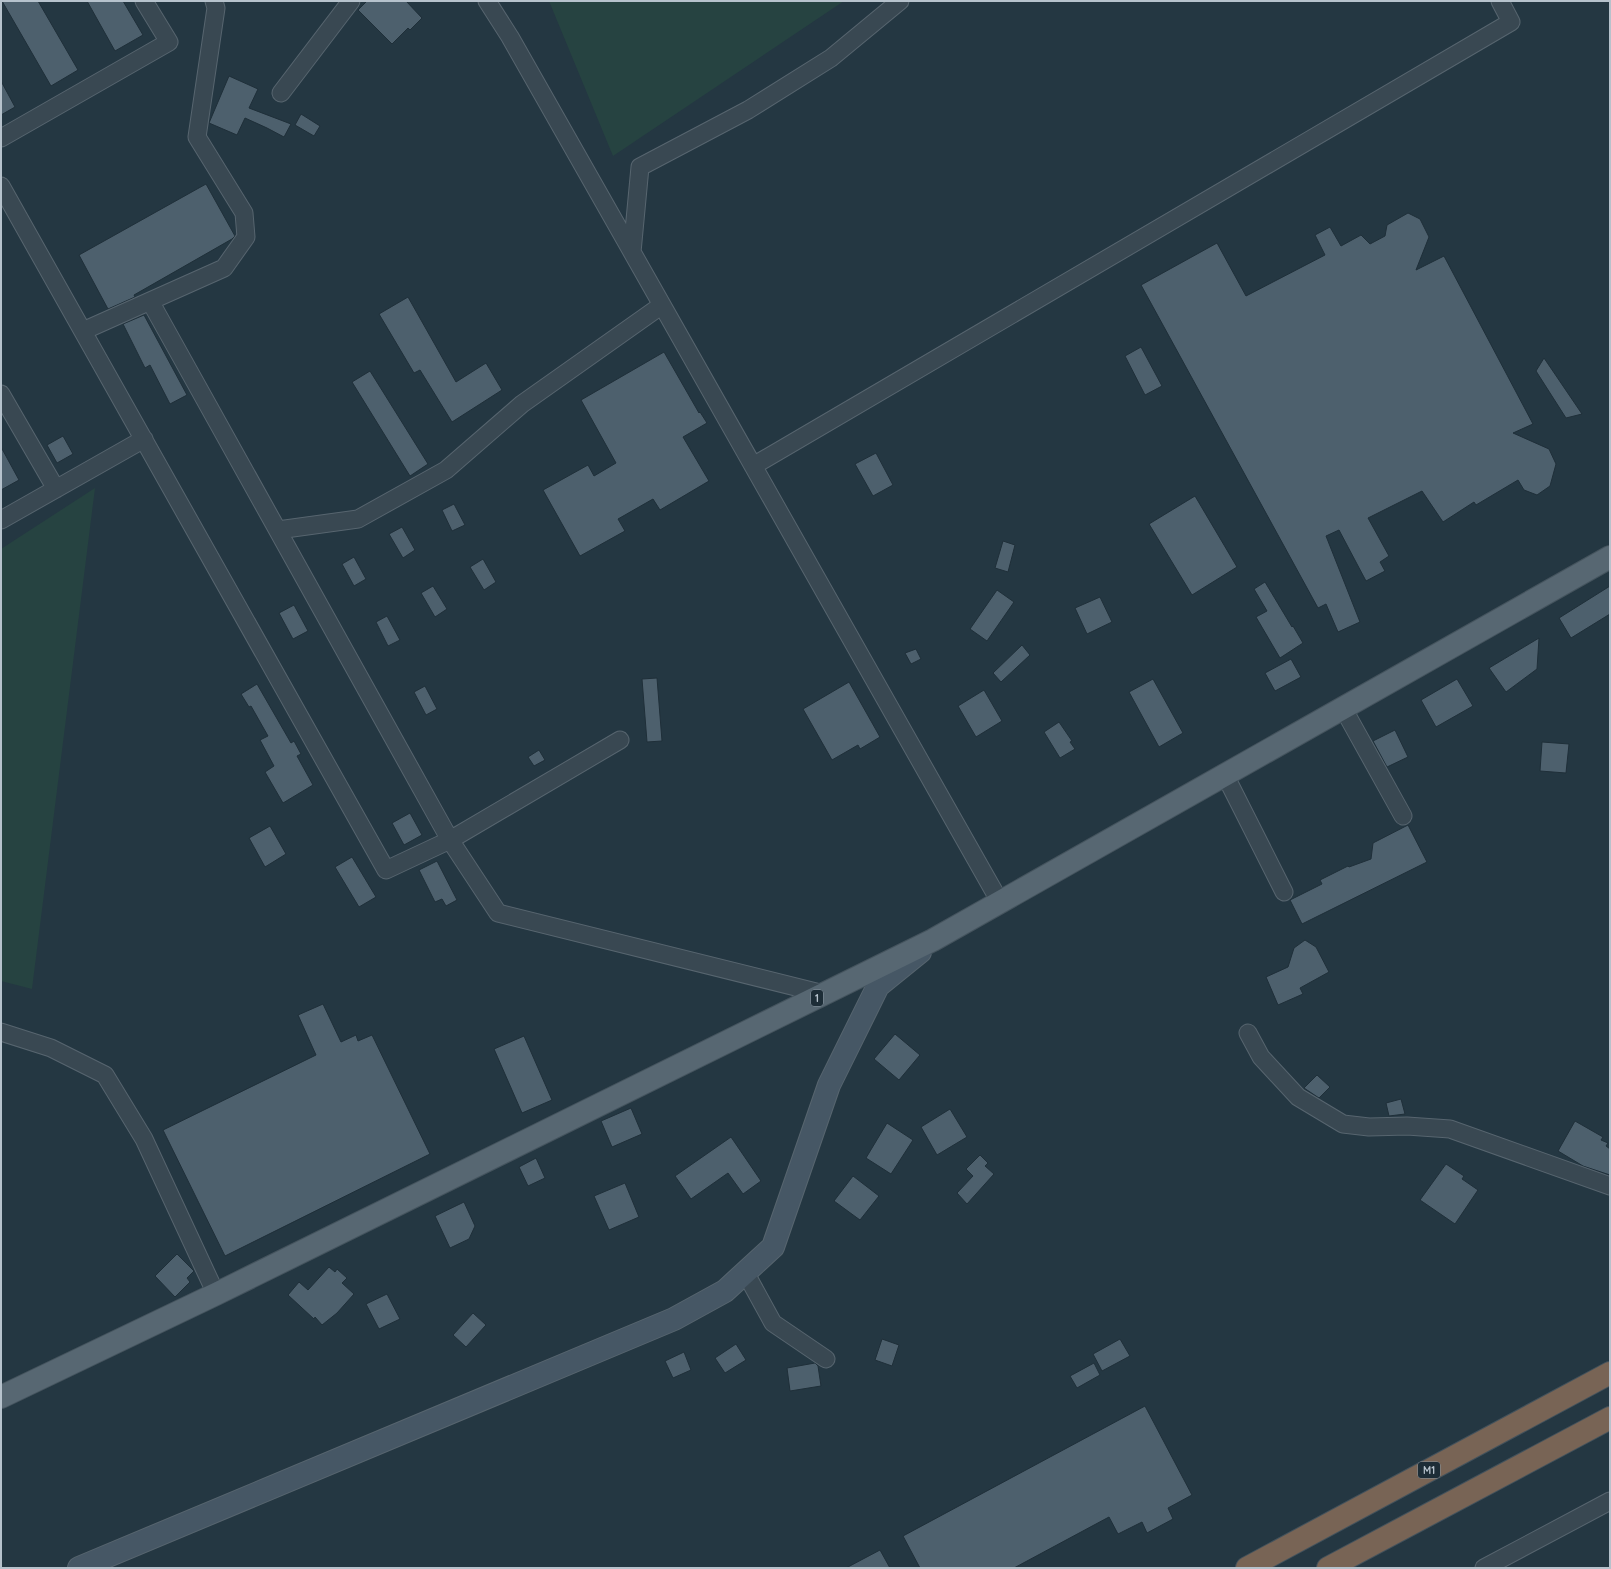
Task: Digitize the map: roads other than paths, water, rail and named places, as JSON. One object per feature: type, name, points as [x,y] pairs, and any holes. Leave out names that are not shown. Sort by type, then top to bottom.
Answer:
[{"type":"highway","name":"M1","points":[[1247,1568],[1610,1373]]},
{"type":"highway","points":[[1328,1568],[1610,1418]]},
{"type":"main road","name":"1","points":[[1,1397],[216,1294],[934,940],[1610,557]]},
{"type":"street","points":[[1,138],[168,42],[144,1]]},
{"type":"street","points":[[83,331],[224,268],[246,237],[244,213],[197,137],[216,8],[214,1]]},
{"type":"street","points":[[281,93],[351,1]]},
{"type":"street","points":[[487,1],[510,37],[1000,902]]},
{"type":"street","points":[[632,252],[640,167],[748,110],[831,58],[900,1]]},
{"type":"street","points":[[753,466],[1511,22],[1500,1]]},
{"type":"street","points":[[1,186],[386,870],[450,840],[620,740]]},
{"type":"street","points":[[150,301],[450,840],[498,913],[824,994]]},
{"type":"street","points":[[278,530],[358,519],[446,470],[522,404],[662,304]]},
{"type":"street","points":[[1,394],[56,489]]},
{"type":"street","points":[[1,520],[144,439]]},
{"type":"street","points":[[1343,708],[1403,816]]},
{"type":"street","points":[[1225,775],[1284,892]]},
{"type":"street","points":[[79,1568],[674,1319],[725,1291],[773,1247],[830,1085],[878,986],[934,940]]},
{"type":"street","points":[[1,1032],[51,1048],[105,1075],[144,1139],[216,1294]]},
{"type":"street","points":[[1248,1033],[1261,1057],[1298,1097],[1343,1124],[1369,1127],[1407,1126],[1450,1128],[1610,1186]]},
{"type":"street","points":[[745,1272],[773,1323],[826,1359]]},
{"type":"street","points":[[1484,1568],[1610,1501]]}]
